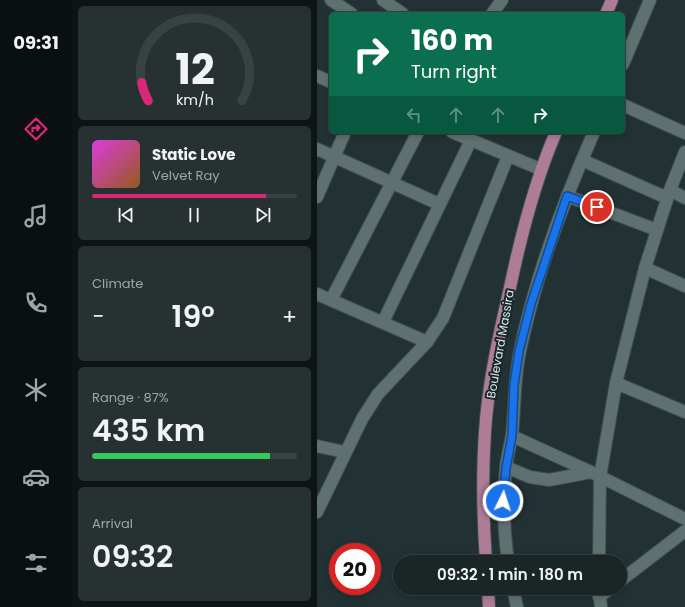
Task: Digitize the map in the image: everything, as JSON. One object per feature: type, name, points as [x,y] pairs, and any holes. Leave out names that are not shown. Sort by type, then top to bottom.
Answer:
[{"type":"main road","points":[[607,12],[612,0]]},
{"type":"main road","name":"Boulevard Massira","points":[[486,555],[484,528],[485,432],[497,345],[528,209],[540,169],[555,134]]},
{"type":"main road","points":[[488,595],[489,607]]},
{"type":"street","points":[[331,0],[349,12]]},
{"type":"street","points":[[383,0],[400,12]]},
{"type":"street","points":[[493,12],[502,0]]},
{"type":"street","points":[[625,59],[650,0]]},
{"type":"street","points":[[317,76],[329,81]]},
{"type":"street","points":[[625,106],[685,132]]},
{"type":"street","points":[[317,197],[344,134]]},
{"type":"street","points":[[331,300],[417,134]]},
{"type":"street","points":[[457,134],[540,169]]},
{"type":"street","points":[[507,555],[504,532],[506,468],[512,436],[514,385],[519,351],[531,304],[567,196],[593,134]]},
{"type":"street","points":[[383,322],[471,140]]},
{"type":"street","points":[[317,149],[439,204]]},
{"type":"street","points":[[599,555],[595,474],[645,268],[668,194],[685,152]]},
{"type":"street","points":[[317,512],[362,419],[378,394],[427,342],[443,318],[508,156]]},
{"type":"street","points":[[582,160],[668,194],[685,198]]},
{"type":"street","points":[[567,196],[657,230]]},
{"type":"street","points":[[645,268],[685,286]]},
{"type":"street","points":[[317,294],[427,342]]},
{"type":"street","points":[[616,383],[685,412]]},
{"type":"street","points":[[512,436],[595,474],[685,519]]},
{"type":"street","points":[[317,446],[345,452]]},
{"type":"street","points":[[506,468],[530,477],[549,480],[595,474]]},
{"type":"street","points":[[627,576],[685,531]]},
{"type":"street","points":[[514,595],[517,607]]},
{"type":"route","points":[[503,501],[506,468],[512,436],[514,385],[519,351],[531,304],[567,196],[597,207]]}]
